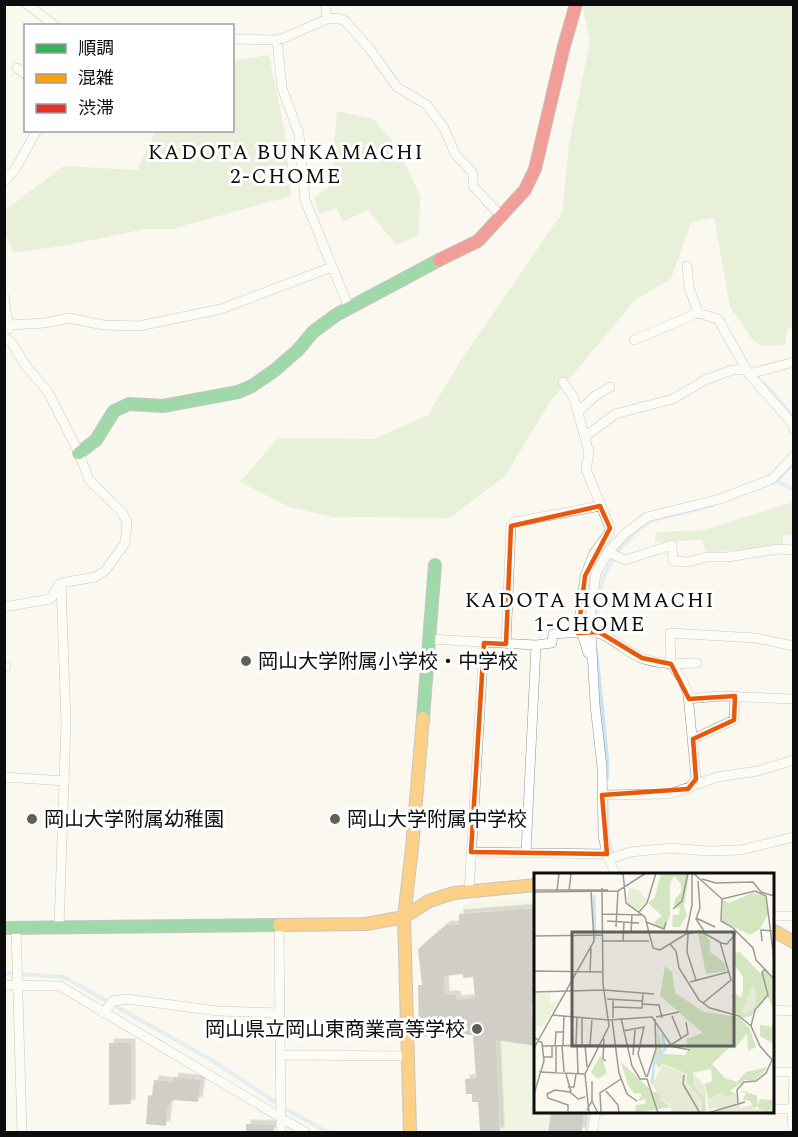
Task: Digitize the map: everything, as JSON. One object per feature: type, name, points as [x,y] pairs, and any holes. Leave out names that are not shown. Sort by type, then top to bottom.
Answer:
[{"type":"street","points":[[27,4],[52,24]]},
{"type":"street","points":[[325,4],[327,19]]},
{"type":"street","points":[[79,453],[96,440],[114,411],[129,404],[163,406],[238,392],[252,386],[282,363],[313,332],[349,308],[434,262],[477,242],[525,190],[535,170],[576,4]]},
{"type":"street","points":[[234,39],[284,38],[327,19],[337,18],[345,21],[369,48],[397,87],[427,105],[444,128],[455,154],[473,173],[473,186],[500,215]]},
{"type":"street","points":[[277,39],[282,88],[299,134],[305,200],[349,308]]},
{"type":"street","points":[[17,68],[24,73]]},
{"type":"street","points":[[4,182],[16,168],[36,132]]},
{"type":"street","points":[[687,266],[689,287],[698,313]]},
{"type":"street","points":[[9,325],[69,318],[103,325],[138,326],[221,309],[332,267]]},
{"type":"street","points":[[4,297],[9,325],[6,338],[48,392],[79,453],[89,480],[124,514],[127,522],[126,537],[120,553],[102,574],[61,584],[57,586],[50,599],[4,607]]},
{"type":"street","points":[[634,340],[698,313],[718,319],[748,372],[792,423],[794,429]]},
{"type":"street","points":[[586,436],[615,414],[673,399],[705,380],[732,370],[748,372],[794,362]]},
{"type":"street","points":[[563,382],[574,398],[589,453],[586,470],[610,528],[591,559],[585,576],[579,624],[642,658],[662,664],[697,663]]},
{"type":"street","points":[[578,412],[595,396],[610,387]]},
{"type":"street","points":[[615,873],[603,835],[600,734],[591,657],[587,651],[596,573],[626,533],[647,517],[720,499],[772,479],[794,456]]},
{"type":"street","points":[[506,644],[511,526],[515,522],[600,506]]},
{"type":"street","points":[[612,554],[625,560],[672,545],[673,561],[688,562],[707,557],[728,557],[778,549],[794,550]]},
{"type":"street","points":[[410,1132],[404,917],[412,848],[435,565]]},
{"type":"street","points":[[59,927],[66,781],[61,584]]},
{"type":"street","points":[[429,639],[536,645],[552,643],[553,634],[591,632]]},
{"type":"street","points":[[688,789],[696,779],[693,739],[688,699],[682,679],[671,664],[670,633],[756,638],[794,646]]},
{"type":"street","points":[[469,891],[484,643]]},
{"type":"street","points":[[526,853],[536,645]]},
{"type":"street","points":[[688,699],[735,696],[794,699]]},
{"type":"street","points":[[693,739],[734,720],[735,696]]},
{"type":"street","points":[[602,795],[670,794],[717,777],[758,771],[794,760]]},
{"type":"street","points":[[4,777],[66,781]]},
{"type":"street","points":[[471,852],[608,856],[671,848],[708,851],[741,850],[794,837]]},
{"type":"street","points":[[22,1132],[16,970],[10,928],[366,924],[404,917],[429,901],[454,893],[534,885]]},
{"type":"street","points":[[774,916],[794,916]]},
{"type":"street","points":[[279,924],[281,1132]]},
{"type":"street","points":[[774,931],[794,942]]},
{"type":"street","points":[[4,985],[16,983],[60,986],[108,1007],[305,1132]]},
{"type":"street","points":[[108,1007],[127,999],[218,1011],[280,1013]]},
{"type":"street","points":[[774,1010],[794,1011]]},
{"type":"street","points":[[281,1055],[408,1056]]},
{"type":"street","points":[[774,1072],[794,1074],[794,1128]]},
{"type":"street","points":[[774,1109],[793,1104]]},
{"type":"street","points":[[592,1132],[596,1113]]},
{"type":"highlighted area","points":[[600,506],[610,528],[585,576],[578,633],[599,632],[642,658],[671,664],[689,699],[735,696],[734,720],[693,739],[696,779],[688,789],[602,795],[607,854],[471,852],[484,643],[506,644],[511,526]]},
{"type":"green space","points":[[582,5],[793,5],[794,327],[787,329],[785,345],[762,346],[752,339],[730,307],[714,217],[691,223],[671,279],[635,300],[550,402],[505,476],[450,518],[333,517],[289,507],[240,482],[278,438],[374,439],[428,415],[459,363],[562,213],[569,144],[590,41]]},
{"type":"green space","points":[[269,55],[285,133],[291,196],[172,229],[145,229],[68,245],[13,253],[5,233],[5,210],[64,166],[137,170],[156,132],[234,132],[234,61]]},
{"type":"green space","points":[[337,111],[373,119],[399,149],[420,196],[419,235],[396,245],[368,210],[342,222],[337,208],[319,214],[314,197],[334,184],[333,155]]},
{"type":"green space","points":[[793,502],[793,535],[783,535],[783,546],[706,553],[702,540],[654,542],[657,532],[704,530]]},
{"type":"green space","points":[[534,897],[534,907],[462,912],[463,906],[468,903]]},
{"type":"green space","points":[[509,1036],[508,1042],[534,1046],[534,1113],[551,1113],[547,1132],[501,1132],[496,1037]]},
{"type":"building","points":[[534,908],[534,1004],[531,1005],[532,1020],[534,1020],[534,1046],[496,1040],[500,1132],[480,1132],[478,1102],[472,1102],[472,1094],[466,1094],[465,1079],[476,1078],[473,1035],[419,1036],[418,985],[422,985],[418,949],[446,925],[459,925],[459,914]],"holes":[[[463,974],[463,978],[473,977],[475,998],[457,1000],[456,995],[445,995],[444,976]]]},
{"type":"building","points":[[109,1043],[131,1043],[131,1104],[109,1105]]},
{"type":"building","points":[[174,1077],[201,1080],[198,1102],[174,1100],[168,1105],[166,1126],[146,1124],[148,1096],[152,1095],[154,1080],[173,1082]]},
{"type":"building","points":[[551,1113],[584,1113],[582,1132],[548,1132]]},
{"type":"building","points":[[246,1124],[274,1125],[274,1132],[246,1132]]},
{"type":"waterway","points":[[764,383],[794,418]]},
{"type":"waterway","points":[[777,481],[793,463]]},
{"type":"waterway","points":[[773,483],[777,481],[794,490]]},
{"type":"waterway","points":[[595,631],[602,581],[620,548],[632,535],[652,521],[715,504]]},
{"type":"waterway","points":[[596,650],[607,778]]},
{"type":"waterway","points":[[607,798],[608,836],[612,851]]},
{"type":"waterway","points":[[4,973],[64,977],[213,1061],[289,1111],[328,1132]]},
{"type":"waterway","points":[[586,1132],[590,1113]]},
{"type":"traffic: fast","points":[[79,453],[96,440],[114,411],[129,404],[163,406],[238,392],[252,386],[275,370],[298,350],[313,332],[336,315],[439,260]]},
{"type":"traffic: fast","points":[[423,718],[435,565]]},
{"type":"traffic: fast","points":[[4,928],[279,925]]},
{"type":"traffic: slow","points":[[410,1132],[404,917],[423,718]]},
{"type":"traffic: slow","points":[[279,925],[366,924],[404,917],[429,901],[454,893],[534,885]]},
{"type":"traffic: slow","points":[[774,931],[794,942]]},
{"type":"traffic: jam","points":[[439,260],[478,241],[525,190],[535,169],[576,4]]},
{"type":"place","name":"岡山大学附属小学校・中学校","points":[[246,661]]},
{"type":"place","name":"岡山大学附属幼稚園","points":[[32,819]]},
{"type":"place","name":"岡山大学附属中学校","points":[[335,819]]},
{"type":"place","name":"岡山県立岡山東商業高等学校","points":[[477,1029]]},
{"type":"district","name":"KADOTA BUNKAMACHI 2-CHOME","points":[[286,164]]},
{"type":"district","name":"KADOTA HOMMACHI 1-CHOME","points":[[590,612]]}]
